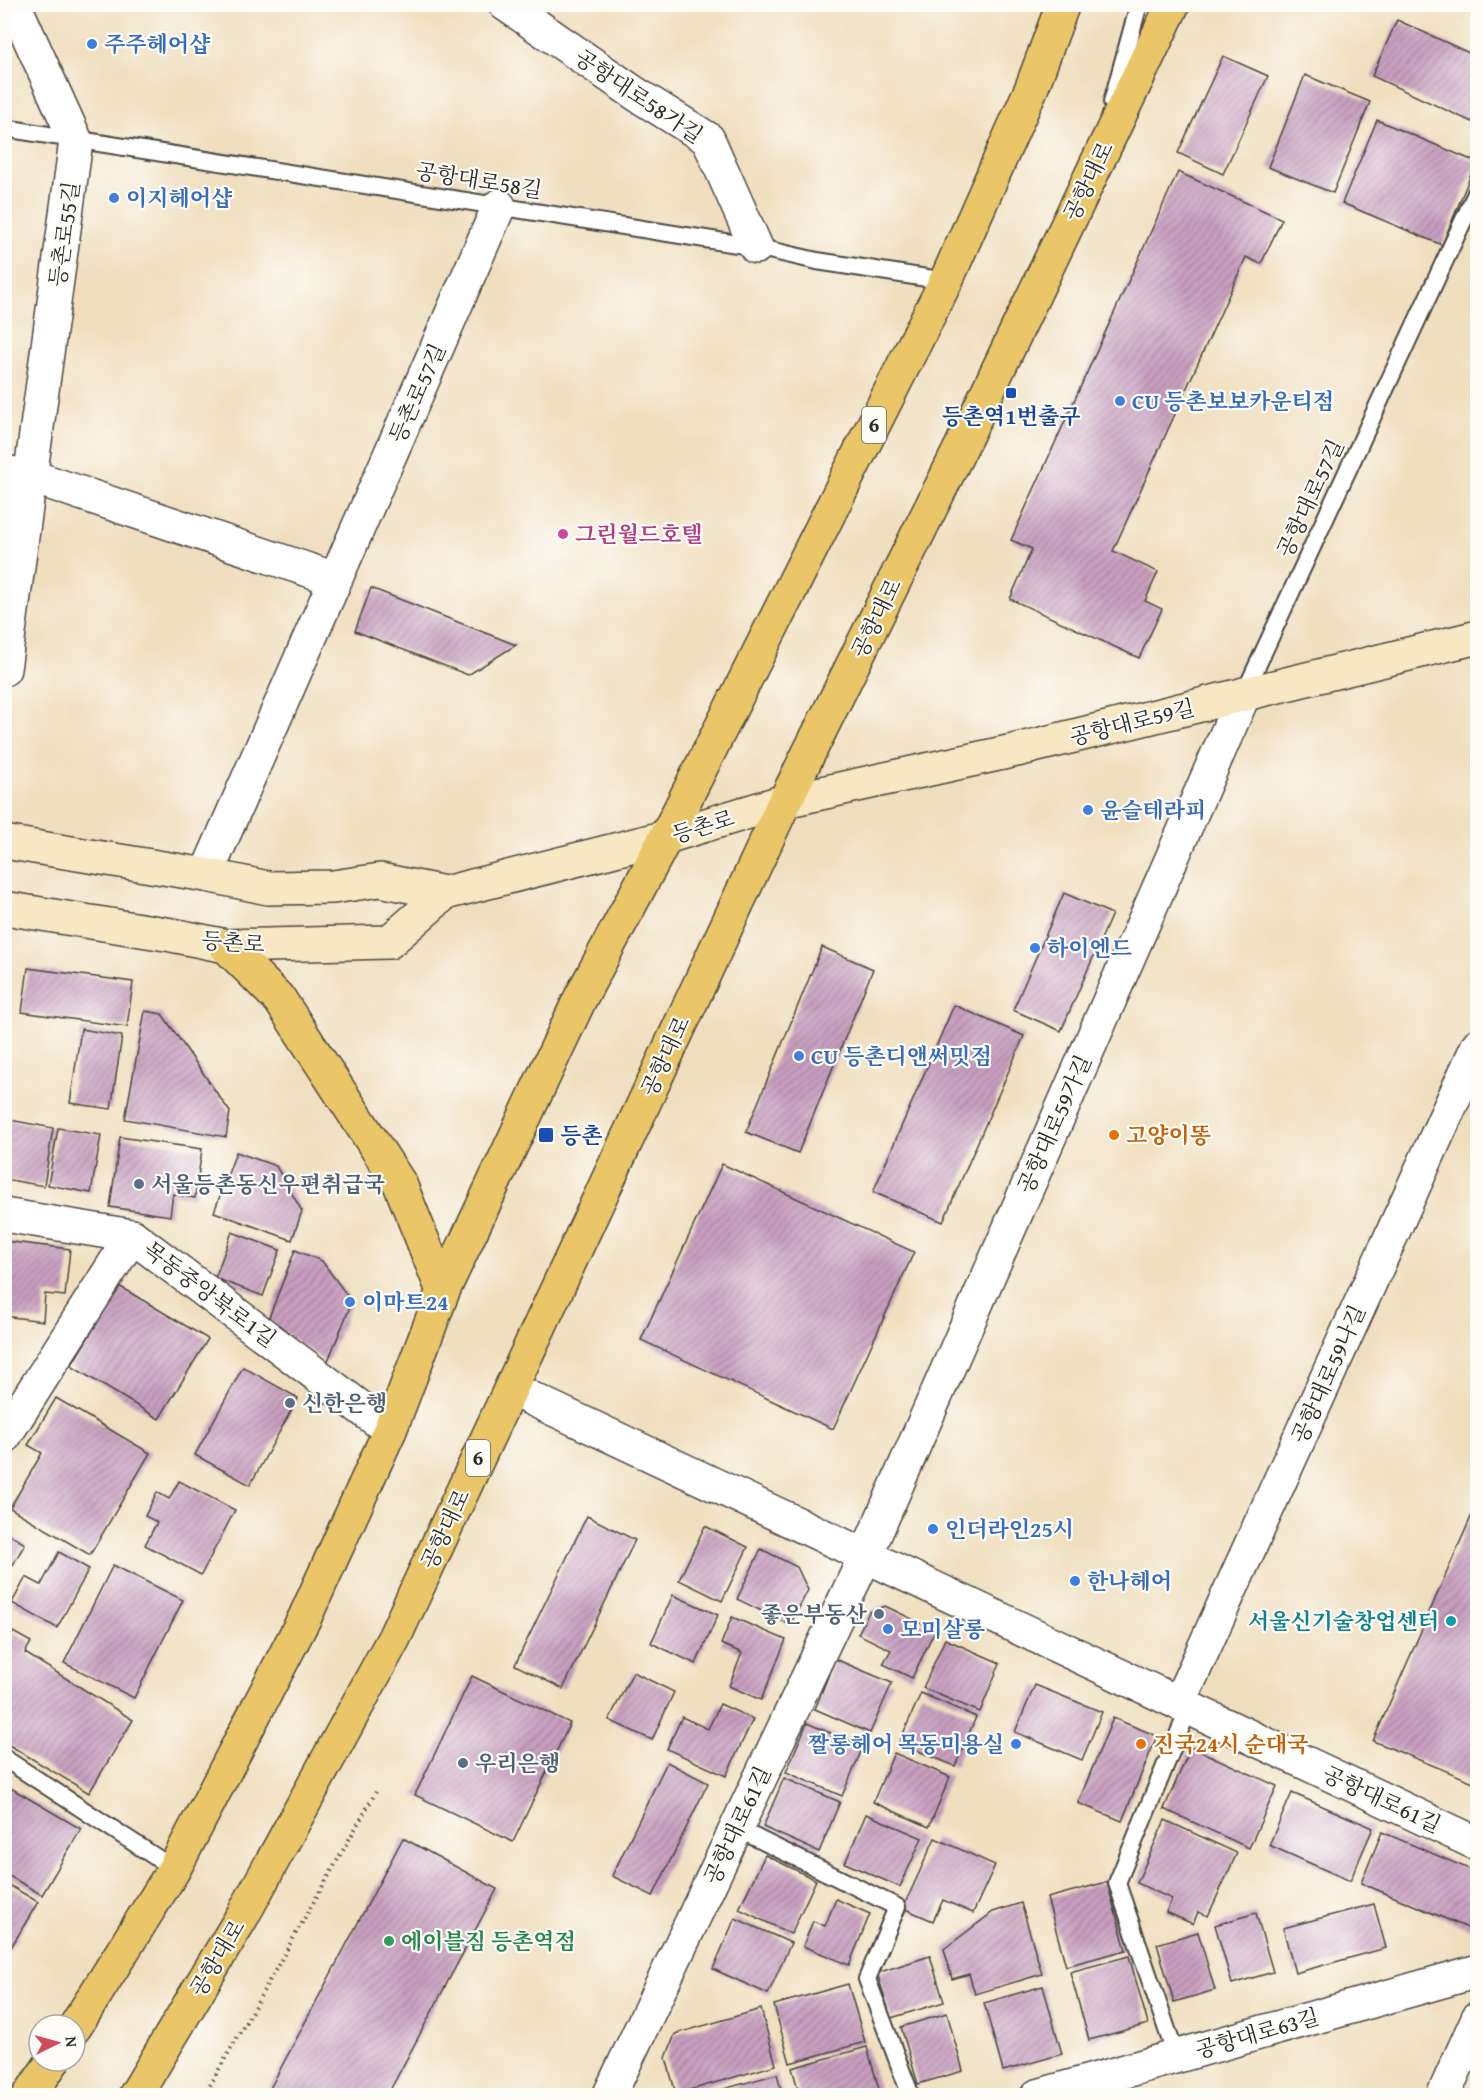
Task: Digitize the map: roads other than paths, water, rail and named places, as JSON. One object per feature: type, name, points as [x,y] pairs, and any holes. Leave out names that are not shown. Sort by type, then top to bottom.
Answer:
[{"type":"main road","name":"6","points":[[84,2013],[174,1869],[305,1617],[390,1430],[442,1291],[580,999],[666,837],[946,281],[1032,87],[1063,4]]},
{"type":"main road","name":"공항대로","points":[[135,2096],[243,1915],[394,1638],[785,801],[956,458],[1173,4]]},
{"type":"main road","name":"공항대로59길","points":[[785,801],[1017,750],[1478,637]]},
{"type":"main road","name":"등촌로","points":[[4,842],[206,875],[268,888],[333,887],[380,880],[445,893],[666,837],[785,801]]},
{"type":"main road","name":"등촌로","points":[[4,908],[226,946],[389,942],[445,893]]},
{"type":"main road","points":[[226,946],[280,1000],[400,1184],[442,1291]]},
{"type":"main road","points":[[28,2096],[45,2073]]},
{"type":"street","points":[[14,4],[76,141]]},
{"type":"street","name":"공항대로58가길","points":[[505,4],[636,94],[708,139],[756,247]]},
{"type":"street","name":"등촌로55길","points":[[4,669],[17,474],[76,141]]},
{"type":"street","name":"등촌로57길","points":[[206,875],[499,206]]},
{"type":"street","points":[[17,474],[335,579]]},
{"type":"street","name":"공항대로59가길","points":[[866,1555],[1244,694]]},
{"type":"street","name":"공항대로59나길","points":[[1184,1705],[1478,1045]]},
{"type":"street","name":"목동중앙북로1길","points":[[4,1215],[132,1236],[390,1430]]},
{"type":"street","points":[[4,1437],[132,1236]]},
{"type":"street","name":"공항대로61길","points":[[511,1389],[1478,1844]]},
{"type":"street","name":"공항대로61길","points":[[609,2096],[866,1555]]},
{"type":"street","name":"공항대로63길","points":[[1037,2096],[1478,1971]]},
{"type":"street","points":[[1443,2096],[1478,2018]]},
{"type":"lane","points":[[1094,169],[1139,4]]},
{"type":"lane","name":"공항대로58길","points":[[4,128],[756,247],[817,261],[946,281]]},
{"type":"lane","name":"공항대로57길","points":[[1244,694],[1478,189]]},
{"type":"lane","points":[[1176,2056],[1117,1883],[1184,1705]]},
{"type":"lane","points":[[4,1758],[174,1869]]},
{"type":"lane","points":[[736,1828],[897,1907],[867,1979],[911,2096]]},
{"type":"lane","points":[[39,2096],[49,2073]]},
{"type":"place","name":"주주헤어샵","points":[[92,44]]},
{"type":"place","name":"이지헤어샵","points":[[114,198]]},
{"type":"place","name":"등촌역1번출구","points":[[1011,393]]},
{"type":"place","name":"CU 등촌보보카운티점","points":[[1120,401]]},
{"type":"place","name":"그린월드호텔","points":[[563,534]]},
{"type":"place","name":"윤슬테라피","points":[[1088,810]]},
{"type":"place","name":"하이엔드","points":[[1035,948]]},
{"type":"place","name":"CU 등촌디앤써밋점","points":[[799,1056]]},
{"type":"place","name":"등촌","points":[[546,1135]]},
{"type":"place","name":"고양이똥","points":[[1114,1135]]},
{"type":"place","name":"서울등촌동신우편취급국","points":[[139,1184]]},
{"type":"place","name":"이마트24","points":[[350,1302]]},
{"type":"place","name":"신한은행","points":[[290,1403]]},
{"type":"place","name":"인더라인25시","points":[[933,1529]]},
{"type":"place","name":"한나헤어","points":[[1075,1581]]},
{"type":"place","name":"좋은부동산","points":[[879,1614]]},
{"type":"place","name":"서울신기술창업센터","points":[[1451,1621]]},
{"type":"place","name":"모미살롱","points":[[888,1629]]},
{"type":"place","name":"짤롱헤어 목동미용실","points":[[1016,1744]]},
{"type":"place","name":"진국24시 순대국","points":[[1141,1744]]},
{"type":"place","name":"우리은행","points":[[463,1763]]},
{"type":"place","name":"에이블짐 등촌역점","points":[[389,1941]]}]
